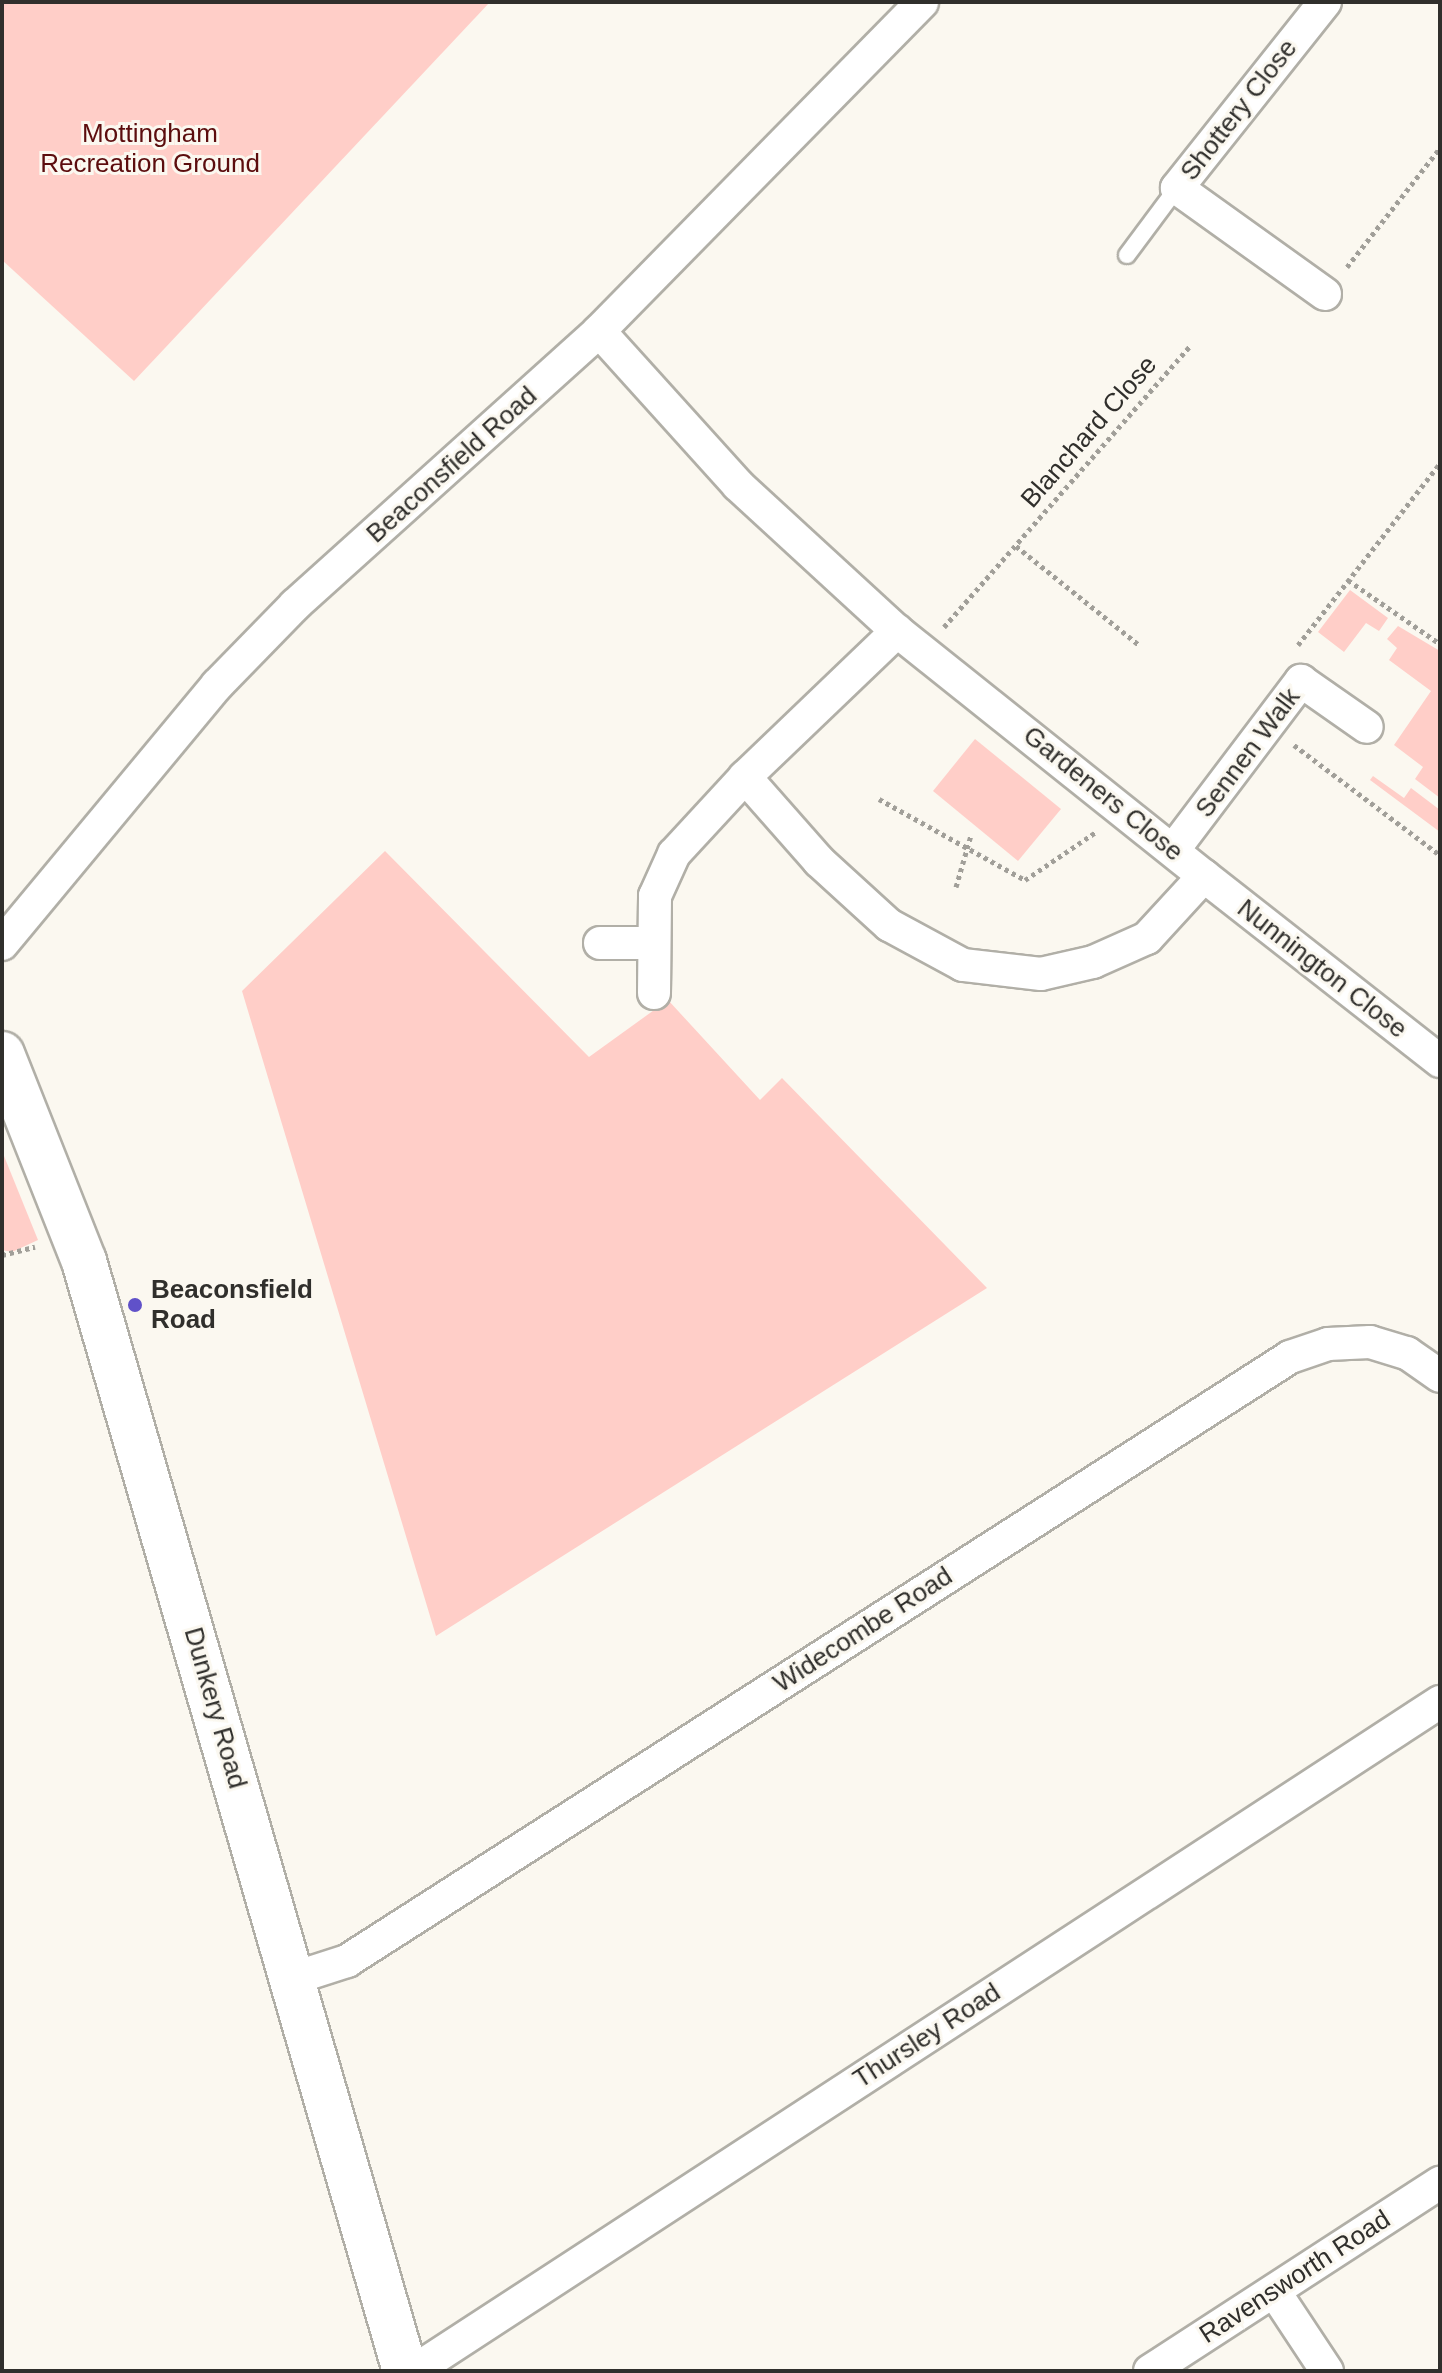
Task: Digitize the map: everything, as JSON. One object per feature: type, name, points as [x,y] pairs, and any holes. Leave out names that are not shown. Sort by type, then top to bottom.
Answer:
[{"type":"street","name":"Beaconsfield Road","points":[[2,944],[217,685],[295,605],[599,331],[922,2]]},
{"type":"street","name":"Shottery Close","points":[[1325,2],[1177,188],[1325,294]]},
{"type":"street","name":"Gardeners Close","points":[[599,331],[738,485],[897,631],[1128,812],[1204,876],[1147,938],[1093,962],[1041,974],[963,965],[889,925],[819,861],[745,777]]},
{"type":"street","points":[[654,993],[651,943],[655,896],[674,854],[745,777],[897,631]]},
{"type":"street","name":"Sennen Walk","points":[[1174,849],[1301,681],[1367,727]]},
{"type":"street","name":"Nunnington Close","points":[[1204,876],[1440,1061]]},
{"type":"street","points":[[600,943],[651,943]]},
{"type":"street","name":"Dunkery Road","points":[[2,1054],[84,1261],[294,1978],[405,2371]]},
{"type":"street","name":"Widecombe Road","points":[[294,1978],[347,1961],[1290,1357],[1328,1344],[1370,1342],[1407,1353],[1440,1376]]},
{"type":"street","name":"Thursley Road","points":[[414,2371],[1440,1702]]},
{"type":"street","name":"Ravensworth Road","points":[[1150,2371],[1440,2183]]},
{"type":"street","points":[[1274,2291],[1327,2371]]},
{"type":"lane","points":[[1127,255],[1177,188]]},
{"type":"path","points":[[1325,294],[1440,148]]},
{"type":"path","name":"Blanchard Close","points":[[924,651],[1191,345]]},
{"type":"path","points":[[1292,693],[1280,669],[1440,463]]},
{"type":"path","name":"Blanchard Close","points":[[1016,546],[1139,645]]},
{"type":"path","points":[[1348,580],[1440,644]]},
{"type":"path","points":[[1267,725],[1437,853],[1440,844]]},
{"type":"path","points":[[879,799],[964,849],[1025,880],[1128,812]]},
{"type":"path","points":[[956,887],[964,849],[971,835]]},
{"type":"path","points":[[2,1255],[47,1242]]},
{"type":"green space","name":"Mottingham Recreation Ground","points":[[2,2],[490,2],[134,381],[2,260]]},
{"type":"green space","points":[[1350,590],[1388,618],[1379,631],[1366,623],[1344,652],[1318,632]]},
{"type":"green space","points":[[1398,626],[1440,651],[1440,798],[1415,779],[1423,767],[1394,745],[1431,691],[1389,660],[1397,648],[1387,639]]},
{"type":"green space","points":[[975,739],[1061,809],[1018,861],[933,791]]},
{"type":"green space","points":[[1373,776],[1404,798],[1411,788],[1440,810],[1440,832],[1370,780]]},
{"type":"green space","points":[[385,851],[589,1057],[668,1000],[760,1100],[782,1078],[987,1288],[436,1636],[242,991]]},
{"type":"green space","points":[[2,1151],[38,1240],[12,1252],[2,1250]]},
{"type":"place","name":"Beaconsfield Road","points":[[135,1305]]}]
